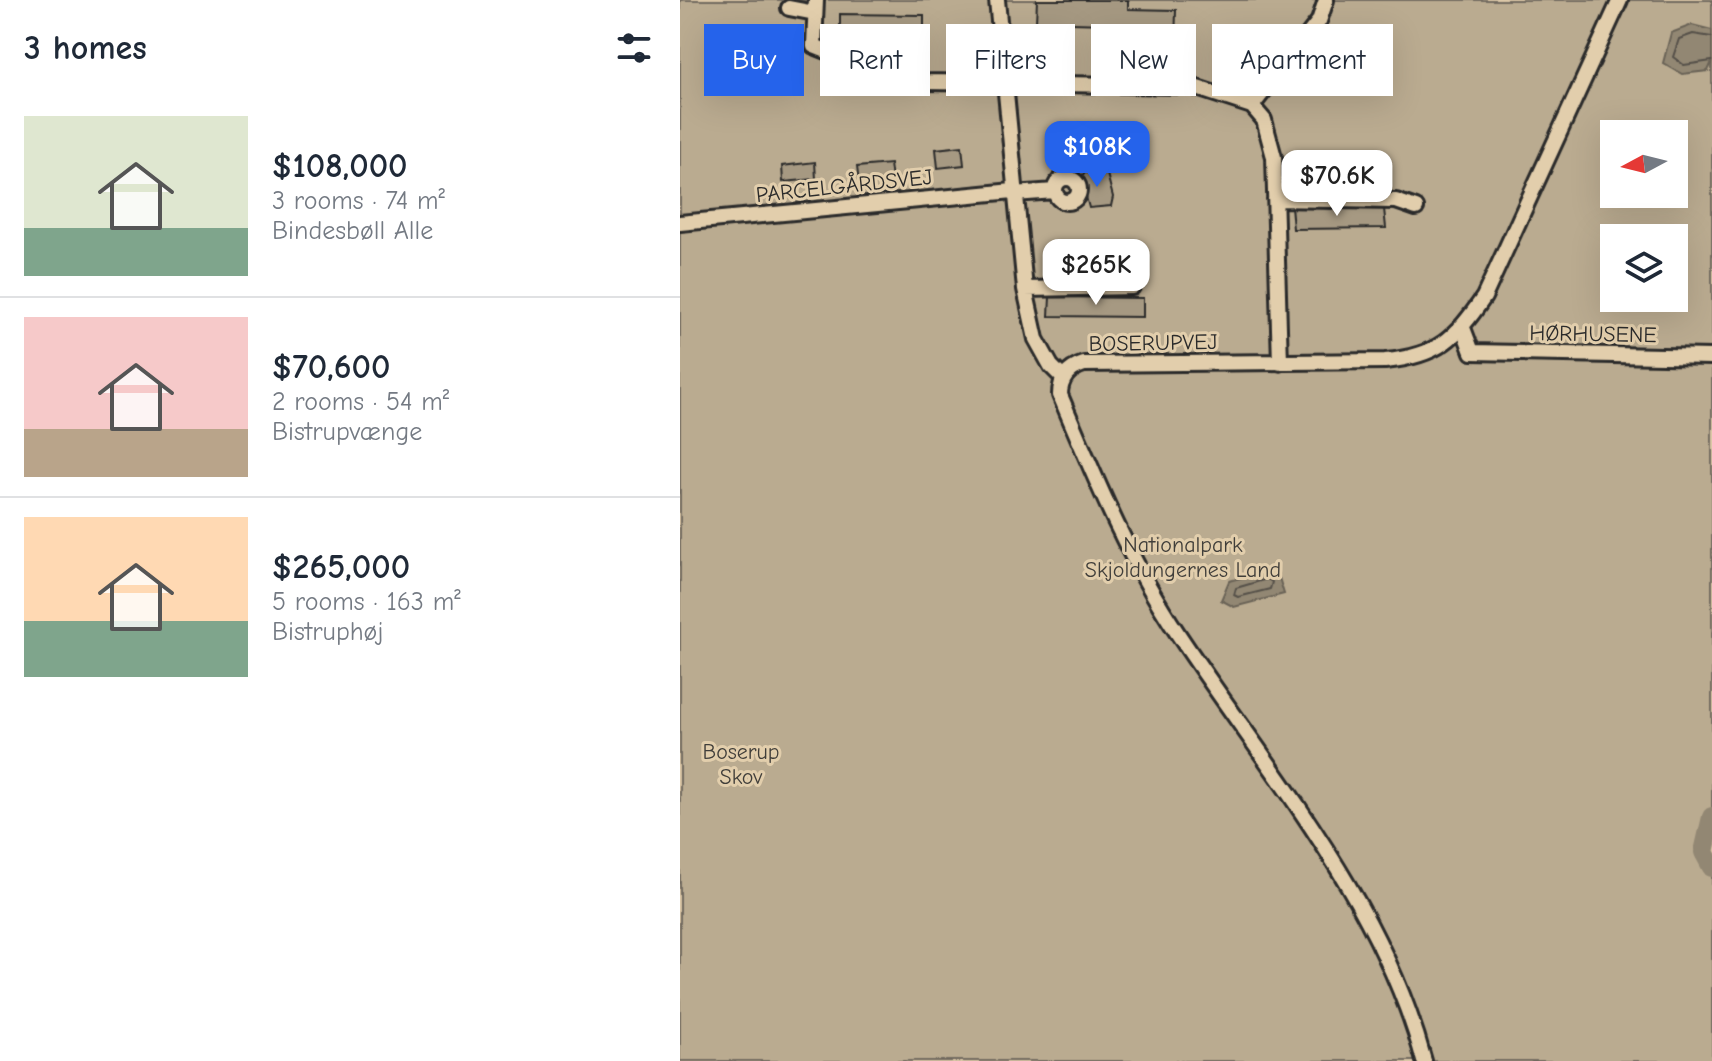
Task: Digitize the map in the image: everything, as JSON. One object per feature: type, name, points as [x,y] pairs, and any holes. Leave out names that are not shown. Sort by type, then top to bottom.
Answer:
[{"type":"street","points":[[997,0],[999,24]]},
{"type":"street","points":[[1252,106],[1319,21],[1326,0]]},
{"type":"street","name":"BOSERUPVEJ","points":[[1063,378],[1084,364],[1397,360],[1434,351],[1463,328],[1484,297],[1620,0]]},
{"type":"street","points":[[789,8],[815,6],[814,46],[887,75],[946,83]]},
{"type":"street","points":[[1075,84],[1191,86],[1252,106],[1264,120],[1271,137],[1280,363]]},
{"type":"street","points":[[1005,96],[1025,289],[1036,339],[1051,366],[1063,378],[1060,395],[1113,521],[1178,634],[1263,753],[1361,907],[1398,982],[1424,1061]]},
{"type":"street","name":"PARCELGÅRDSVEJ","points":[[680,223],[1013,192],[1055,191]]},
{"type":"street","points":[[1275,199],[1396,201],[1416,208]]},
{"type":"street","points":[[1025,289],[1132,287]]},
{"type":"street","points":[[1463,328],[1472,352]]},
{"type":"street","name":"HØRHUSENE","points":[[1434,351],[1712,357]]},
{"type":"green space","name":"Nationalpark Skjoldungernes Land","points":[[680,0],[1712,0],[1712,1061],[680,1061]]},
{"type":"water","points":[[1692,25],[1712,30],[1712,62],[1708,71],[1682,74],[1663,63],[1671,33]]},
{"type":"water","points":[[1276,568],[1284,594],[1234,607],[1221,600],[1229,581]]},
{"type":"building","points":[[1037,0],[1128,0],[1128,9],[1176,10],[1176,24],[1036,22]]},
{"type":"building","points":[[840,14],[924,15],[924,24],[840,24]]},
{"type":"building","points":[[962,146],[964,165],[938,168],[936,149]]},
{"type":"building","points":[[815,162],[816,179],[783,182],[782,166]]},
{"type":"building","points":[[890,164],[892,180],[859,183],[857,167]]},
{"type":"building","points":[[1106,170],[1113,197],[1111,206],[1089,208],[1081,178],[1084,173]]},
{"type":"building","points":[[1291,206],[1384,209],[1386,228],[1293,229]]},
{"type":"building","points":[[1050,297],[1143,298],[1143,317],[1049,316]]},
{"type":"waterway","points":[[1712,817],[1704,852],[1712,867]]},
{"type":"park label","name":"Boserup Skov","points":[[741,764]]}]
